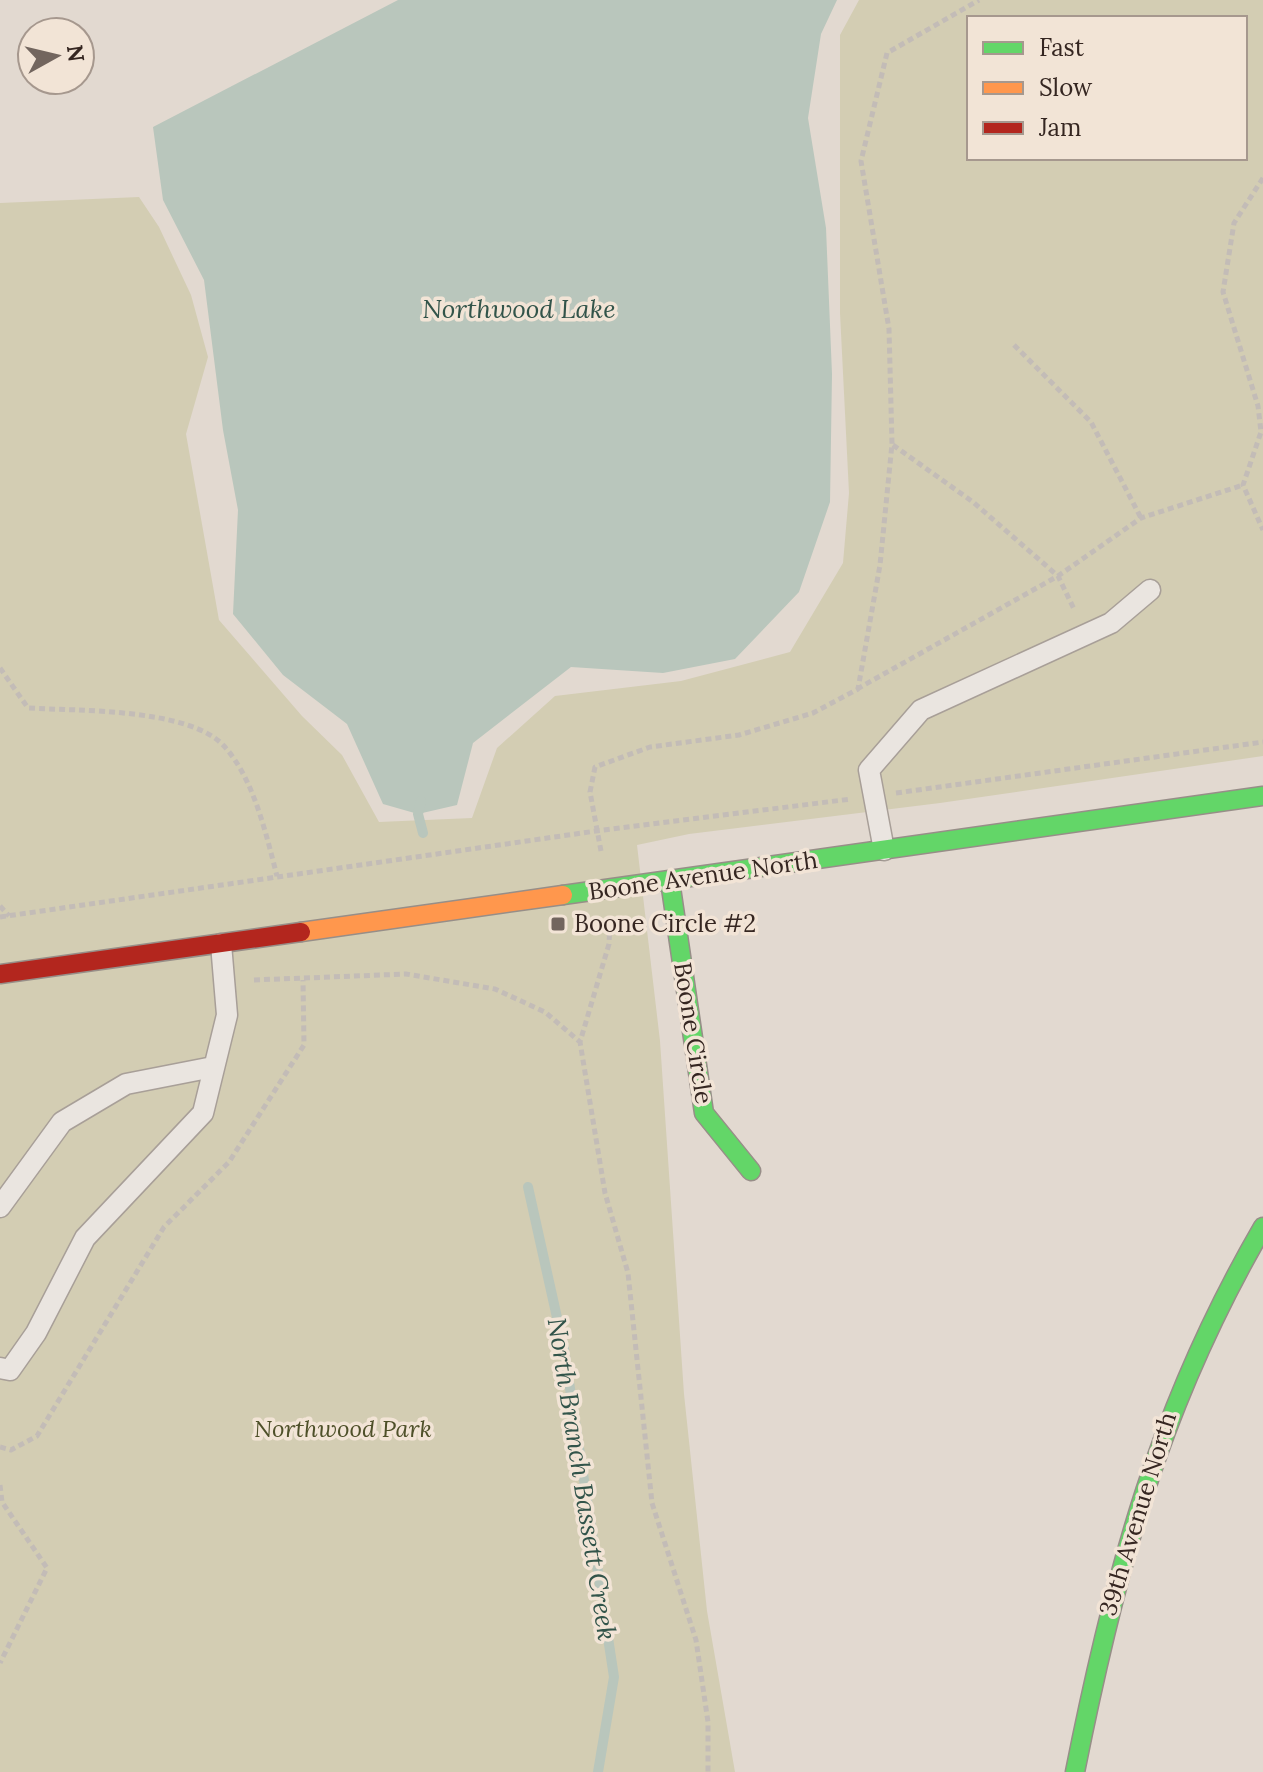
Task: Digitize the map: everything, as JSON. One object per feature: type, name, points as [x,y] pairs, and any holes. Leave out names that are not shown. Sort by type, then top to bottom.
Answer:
[{"type":"street","name":"Boone Avenue North","points":[[0,974],[1263,796]]},
{"type":"street","name":"Boone Circle","points":[[670,881],[704,1113],[751,1171]]},
{"type":"street","name":"39th Avenue North","points":[[1075,1772],[1099,1647],[1138,1499],[1174,1397],[1234,1272],[1263,1227]]},
{"type":"lane","points":[[884,850],[869,770],[921,710],[1111,623],[1150,590]]},
{"type":"lane","points":[[0,1368],[10,1370],[36,1333],[85,1238],[203,1113],[227,1015],[221,944]]},
{"type":"lane","points":[[0,1207],[62,1122],[126,1084],[213,1067]]},
{"type":"path","points":[[858,689],[880,565],[892,444],[889,329],[861,161],[887,53],[979,0]]},
{"type":"path","points":[[1263,178],[1234,223],[1223,292],[1258,406],[1261,432],[1243,485],[1263,530]]},
{"type":"path","points":[[1014,345],[1091,422],[1141,518]]},
{"type":"path","points":[[892,444],[973,502],[1058,576],[1086,634]]},
{"type":"path","points":[[708,1772],[708,1722],[696,1640],[652,1503],[628,1273],[605,1193],[580,1042],[609,944],[612,889],[596,831],[590,792],[595,767],[650,747],[754,731],[813,713],[1058,576],[1141,518],[1243,485]]},
{"type":"path","points":[[0,668],[28,708],[121,714],[193,726],[222,744],[241,770],[277,876]]},
{"type":"path","points":[[0,917],[596,831],[1263,742]]},
{"type":"path","points":[[0,906],[9,916]]},
{"type":"path","points":[[275,979],[406,974],[495,989],[545,1012],[580,1042]]},
{"type":"path","points":[[0,1447],[11,1450],[37,1436],[164,1227],[229,1162],[304,1045],[303,980]]},
{"type":"path","points":[[0,1485],[2,1502],[47,1568],[0,1663]]},
{"type":"green space","name":"Northwood Park","points":[[859,0],[1263,0],[1263,756],[940,803],[689,834],[637,845],[660,1041],[684,1394],[707,1611],[735,1772],[0,1772],[0,203],[139,197],[159,227],[191,295],[208,357],[186,434],[219,620],[302,716],[342,755],[379,822],[472,818],[497,748],[555,696],[681,681],[790,652],[843,563],[849,493],[840,313],[840,35]]},
{"type":"water","name":"Northwood Lake","points":[[398,0],[837,0],[821,34],[808,118],[826,228],[832,374],[830,502],[799,592],[735,659],[663,673],[571,667],[473,743],[457,805],[418,814],[383,804],[347,724],[283,675],[233,614],[238,510],[223,430],[204,280],[163,200],[153,127]]},
{"type":"waterway","points":[[421,801],[418,814],[423,833]]},
{"type":"waterway","name":"North Branch Bassett Creek","points":[[528,1187],[564,1349],[614,1677],[598,1772]]},
{"type":"traffic: fast","points":[[563,895],[1263,796]]},
{"type":"traffic: fast","points":[[670,881],[704,1113],[751,1171]]},
{"type":"traffic: fast","points":[[1075,1772],[1107,1627],[1145,1491],[1195,1359],[1263,1227]]},
{"type":"traffic: slow","points":[[301,932],[563,895]]},
{"type":"traffic: jam","points":[[0,974],[301,932]]},
{"type":"place","name":"Boone Circle #2","points":[[558,924]]}]
